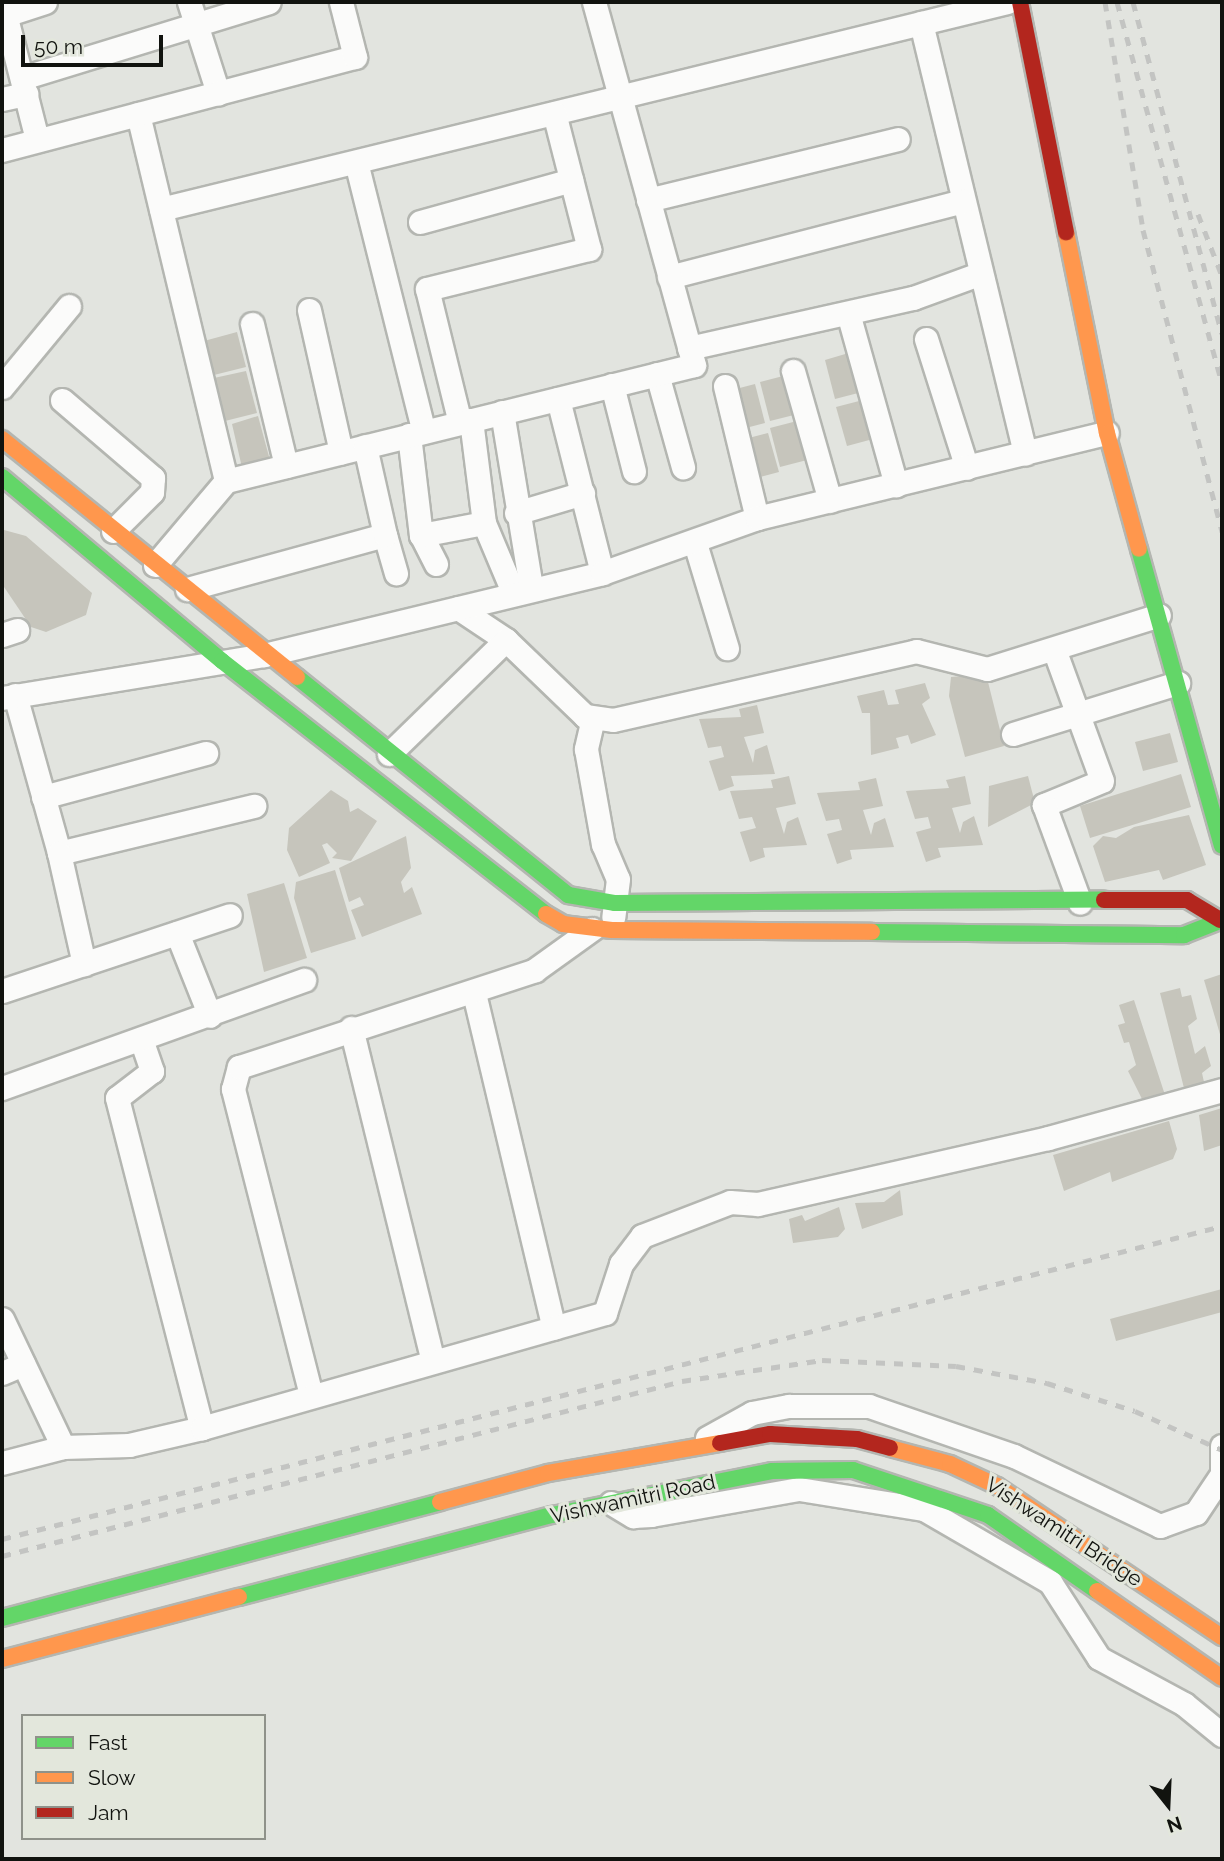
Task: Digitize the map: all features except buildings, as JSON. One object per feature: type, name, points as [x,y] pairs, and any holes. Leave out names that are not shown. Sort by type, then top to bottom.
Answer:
[{"type":"street","points":[[37,139],[4,8],[45,2]]},
{"type":"street","points":[[188,2],[218,93]]},
{"type":"street","points":[[2,99],[24,86],[268,2]]},
{"type":"street","points":[[2,150],[355,57],[341,2]]},
{"type":"street","points":[[155,565],[226,481],[694,365],[594,2]]},
{"type":"street","points":[[161,209],[1007,2]]},
{"type":"street","points":[[1020,2],[1107,433],[1222,845]]},
{"type":"street","points":[[921,23],[979,274],[1025,454]]},
{"type":"street","points":[[522,590],[484,523],[466,421],[427,289],[589,249],[554,113]]},
{"type":"street","points":[[138,114],[226,481]]},
{"type":"street","points":[[648,200],[898,139]]},
{"type":"street","points":[[356,162],[416,434],[421,535],[436,564]]},
{"type":"street","points":[[420,222],[571,180]]},
{"type":"street","points":[[669,278],[962,201]]},
{"type":"street","points":[[689,348],[848,313],[979,274]]},
{"type":"street","points":[[2,387],[69,306]]},
{"type":"street","points":[[309,310],[341,452]]},
{"type":"street","points":[[848,313],[896,485]]},
{"type":"street","points":[[252,324],[286,466]]},
{"type":"street","points":[[926,339],[967,468]]},
{"type":"street","points":[[793,372],[830,501]]},
{"type":"street","points":[[657,374],[683,467]]},
{"type":"street","points":[[612,385],[634,471]]},
{"type":"street","points":[[724,386],[757,518]]},
{"type":"street","points":[[558,399],[602,573]]},
{"type":"street","points":[[62,400],[153,478],[152,492],[113,531]]},
{"type":"street","points":[[502,412],[516,513],[522,590]]},
{"type":"street","points":[[83,964],[59,853],[43,797],[8,697],[264,655],[522,590],[602,573],[695,543],[757,518],[1107,433]]},
{"type":"street","points":[[2,439],[264,655],[557,888],[583,901],[1080,903],[1187,900],[1221,920]]},
{"type":"street","points":[[365,446],[396,573]]},
{"type":"street","points":[[2,477],[222,661],[523,900],[563,924],[602,930],[1184,935],[1221,920]]},
{"type":"street","points":[[516,513],[583,493]]},
{"type":"street","points":[[421,535],[484,523]]},
{"type":"street","points":[[187,589],[385,535]]},
{"type":"street","points":[[695,543],[727,648]]},
{"type":"street","points":[[458,608],[506,640],[556,692],[593,718],[653,713],[916,651],[987,669],[1159,615]]},
{"type":"street","points":[[389,754],[506,640]]},
{"type":"street","points":[[1055,649],[1102,781],[1044,805],[1080,903]]},
{"type":"street","points":[[1013,734],[1178,683]]},
{"type":"street","points":[[311,1395],[234,1076],[254,1057],[474,993],[536,970],[602,930],[615,903],[618,879],[603,845],[586,749],[593,718]]},
{"type":"street","points":[[43,797],[206,753]]},
{"type":"street","points":[[59,853],[254,806]]},
{"type":"street","points":[[2,991],[230,915]]},
{"type":"street","points":[[177,933],[210,1016]]},
{"type":"street","points":[[2,1088],[210,1016],[304,980]]},
{"type":"street","points":[[474,993],[554,1328]]},
{"type":"street","points":[[351,1028],[433,1361]]},
{"type":"street","points":[[141,1040],[152,1071],[117,1097],[202,1428]]},
{"type":"street","points":[[2,1463],[63,1447],[129,1444],[202,1428],[605,1313],[621,1264],[642,1236],[676,1219],[730,1202],[758,1204],[1048,1139],[1222,1090]]},
{"type":"street","points":[[2,1319],[63,1447]]},
{"type":"street","points":[[2,1373],[23,1364]]},
{"type":"street","points":[[688,1448],[752,1413],[808,1404],[869,1406],[1014,1456],[1160,1526],[1196,1513],[1222,1473],[1222,1446]]},
{"type":"street","name":"Vishwamitri Road","points":[[2,1618],[548,1473],[770,1434]]},
{"type":"street","name":"Vishwamitri Bridge","points":[[770,1434],[857,1439],[950,1464],[997,1486],[1222,1637]]},
{"type":"street","name":"Vishwamitri Road","points":[[2,1659],[611,1503],[772,1471],[853,1470],[988,1515],[1222,1678]]},
{"type":"street","points":[[611,1503],[633,1516],[651,1515],[799,1489],[925,1509],[1050,1582],[1100,1658],[1184,1704],[1222,1735]]},
{"type":"railway","points":[[1105,2],[1143,230],[1222,532]]},
{"type":"railway","points":[[1117,2],[1222,383]]},
{"type":"railway","points":[[1133,2],[1222,333]]},
{"type":"railway","points":[[1198,214],[1222,276]]},
{"type":"railway","points":[[2,1539],[1222,1226]]},
{"type":"railway","points":[[2,1556],[682,1381],[822,1360],[956,1366],[1047,1383],[1135,1411],[1222,1450]]},
{"type":"traffic: fast","points":[[2,477],[222,661],[546,914]]},
{"type":"traffic: fast","points":[[1139,549],[1222,846]]},
{"type":"traffic: fast","points":[[297,677],[568,895],[615,903],[1104,900]]},
{"type":"traffic: fast","points":[[872,932],[1184,935],[1222,920]]},
{"type":"traffic: fast","points":[[239,1597],[552,1515],[772,1471],[853,1470],[988,1515],[1097,1591]]},
{"type":"traffic: fast","points":[[2,1618],[440,1502]]},
{"type":"traffic: slow","points":[[1066,232],[1107,433],[1139,549]]},
{"type":"traffic: slow","points":[[2,439],[297,677]]},
{"type":"traffic: slow","points":[[546,914],[563,924],[612,930],[872,932]]},
{"type":"traffic: slow","points":[[440,1502],[548,1473],[720,1443]]},
{"type":"traffic: slow","points":[[890,1448],[950,1464],[997,1486],[1222,1637]]},
{"type":"traffic: slow","points":[[1097,1591],[1222,1678]]},
{"type":"traffic: slow","points":[[2,1659],[239,1597]]},
{"type":"traffic: jam","points":[[1020,2],[1066,232]]},
{"type":"traffic: jam","points":[[1104,900],[1187,900],[1220,920]]},
{"type":"traffic: jam","points":[[720,1443],[770,1434],[857,1439],[890,1448]]}]
